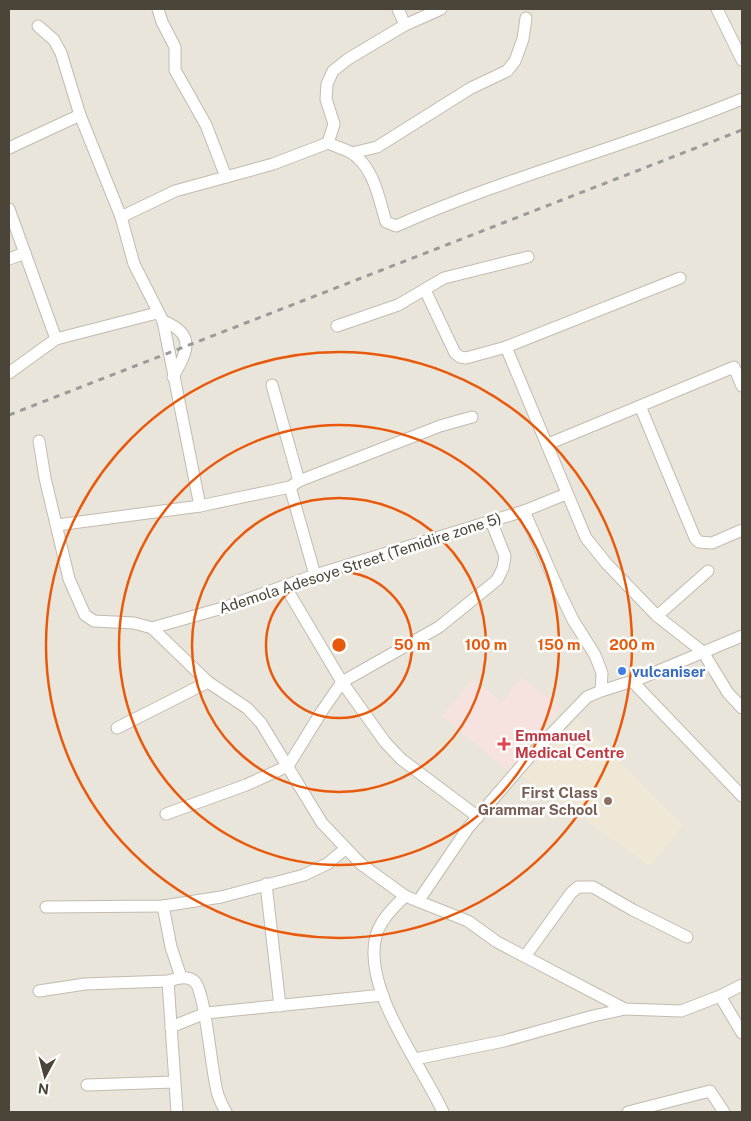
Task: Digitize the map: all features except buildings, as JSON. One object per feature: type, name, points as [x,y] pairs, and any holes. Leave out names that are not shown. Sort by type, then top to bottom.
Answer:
[{"type":"street","points":[[158,9],[162,22],[175,47],[175,70],[206,125],[226,176]]},
{"type":"street","points":[[398,9],[405,25]]},
{"type":"street","points":[[328,143],[334,124],[326,100],[327,84],[333,71],[348,59],[405,25],[441,9]]},
{"type":"street","points":[[717,9],[742,60]]},
{"type":"street","points":[[352,153],[377,147],[471,88],[507,71],[515,61],[523,39],[526,18]]},
{"type":"street","points":[[38,26],[54,40],[61,53],[80,114],[121,217],[134,264],[160,317],[200,506]]},
{"type":"street","points":[[121,217],[175,191],[273,164],[328,143],[352,153],[364,166],[374,184],[386,222],[396,226],[566,162],[694,119],[742,99]]},
{"type":"street","points":[[9,148],[80,114]]},
{"type":"street","points":[[9,209],[56,339]]},
{"type":"street","points":[[9,259],[25,253]]},
{"type":"street","points":[[337,326],[398,305],[444,278],[528,256]]},
{"type":"street","points":[[425,290],[455,353],[460,357],[466,358],[506,347],[680,278]]},
{"type":"street","points":[[9,373],[56,339],[160,317],[182,334],[186,344],[186,356],[173,377]]},
{"type":"street","points":[[506,347],[530,410],[548,444],[566,494],[586,538],[607,564],[657,616],[703,652],[728,693],[742,708]]},
{"type":"street","points":[[548,444],[734,366],[742,386]]},
{"type":"street","points":[[272,384],[315,575]]},
{"type":"street","points":[[640,406],[695,538],[699,542],[712,543],[742,530]]},
{"type":"street","points":[[57,526],[200,506],[294,484],[440,426],[472,417]]},
{"type":"street","points":[[39,441],[45,478],[69,579],[85,615],[94,620],[134,623],[152,628],[208,682],[247,708],[261,723],[322,823],[345,849],[405,896],[468,921],[497,942],[625,1009]]},
{"type":"street","name":"Ademola Adesoye Street (Temidire zone 5)","points":[[152,628],[226,607],[315,575],[524,511],[566,494]]},
{"type":"street","points":[[524,511],[570,613],[595,655],[602,673],[601,691]]},
{"type":"street","points":[[166,814],[246,785],[288,766],[322,710],[342,682],[440,627],[497,580],[503,568],[505,556],[491,521]]},
{"type":"street","points":[[657,616],[708,571]]},
{"type":"street","points":[[285,586],[342,682],[386,742],[401,759],[478,817]]},
{"type":"street","points":[[419,900],[468,828],[587,697],[632,681],[742,636]]},
{"type":"street","points":[[632,681],[742,796]]},
{"type":"street","points":[[117,728],[208,682]]},
{"type":"street","points":[[46,907],[163,906],[221,897],[304,875],[327,864],[345,849]]},
{"type":"street","points":[[266,884],[280,1006]]},
{"type":"street","points":[[526,956],[571,893],[578,887],[585,886],[594,887],[633,910],[687,937]]},
{"type":"street","points":[[405,896],[388,914],[377,934],[373,955],[382,995],[443,1112]]},
{"type":"street","points":[[163,906],[171,947],[181,977]]},
{"type":"street","points":[[39,991],[85,984],[168,982],[181,977],[194,980],[206,1013],[206,1030],[218,1095],[226,1112]]},
{"type":"street","points":[[168,982],[177,1112]]},
{"type":"street","points":[[416,1059],[504,1041],[592,1016],[625,1009],[681,1011],[742,985]]},
{"type":"street","points":[[171,1027],[206,1013],[382,995]]},
{"type":"street","points":[[720,996],[742,1033]]},
{"type":"street","points":[[87,1085],[174,1082]]},
{"type":"street","points":[[628,1112],[710,1091],[724,1112]]},
{"type":"shaded area","points":[[9,9],[742,9],[742,1112],[9,1112]]},
{"type":"shaded area","name":"Emmanuel Medical Centre","points":[[522,677],[561,709],[509,771],[442,716],[473,679],[502,702]]},
{"type":"shaded area","name":"First Class Grammar School","points":[[578,719],[683,826],[650,866],[522,776]]},
{"type":"railway","points":[[9,415],[742,130]]},
{"type":"place","name":"vulcaniser","points":[[622,671]]},
{"type":"place","name":"Emmanuel Medical Centre","points":[[504,744]]},
{"type":"place","name":"First Class Grammar School","points":[[608,801]]}]
